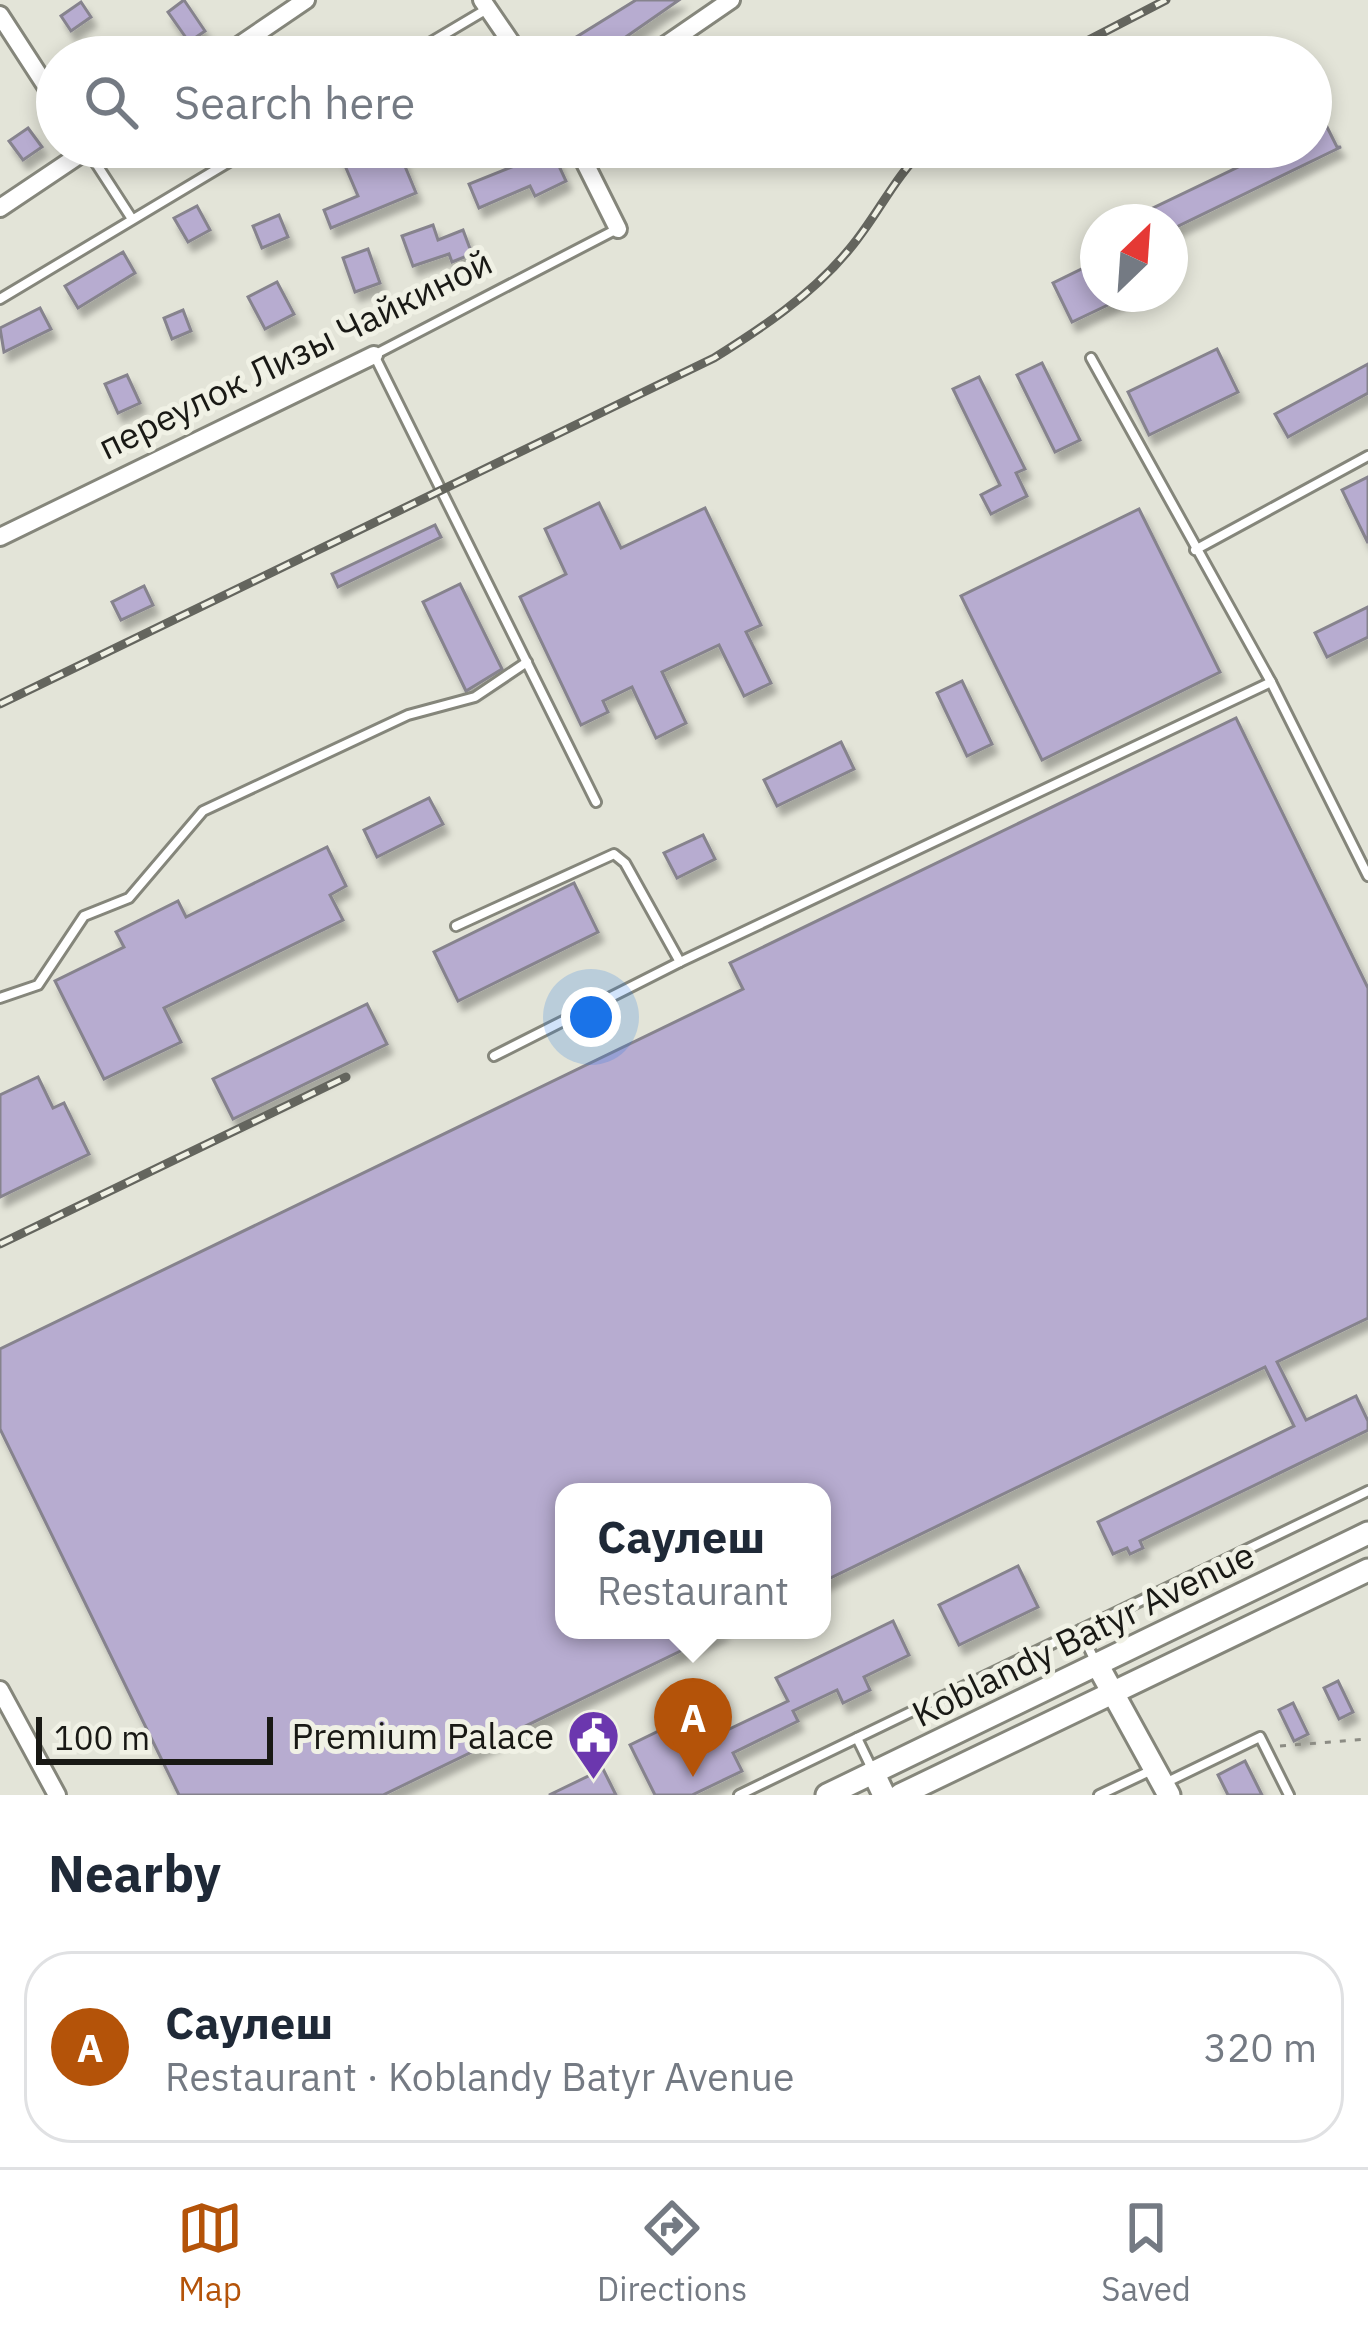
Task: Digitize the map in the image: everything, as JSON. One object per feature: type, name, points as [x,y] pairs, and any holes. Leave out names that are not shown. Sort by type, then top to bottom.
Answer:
[{"type":"street","points":[[254,36],[306,0]]},
{"type":"street","points":[[679,36],[731,0]]},
{"type":"street","points":[[485,4],[507,36]]},
{"type":"street","points":[[0,15],[36,71]]},
{"type":"street","points":[[0,208],[59,168]]},
{"type":"street","points":[[588,168],[618,229]]},
{"type":"street","name":"переулок Лизы Чайкиной","points":[[0,537],[374,355]]},
{"type":"street","name":"Koblandy Batyr Avenue","points":[[827,1795],[1368,1533]]},
{"type":"street","name":"Koblandy Batyr Avenue","points":[[900,1795],[1368,1570]]},
{"type":"street","points":[[1097,1664],[1162,1782]]},
{"type":"street","points":[[0,1690],[8,1725],[57,1795]]},
{"type":"street","points":[[873,1772],[884,1795]]},
{"type":"lane","points":[[437,36],[485,4]]},
{"type":"lane","points":[[100,168],[132,219]]},
{"type":"lane","points":[[0,299],[218,168]]},
{"type":"lane","name":"переулок Лизы Чайкиной","points":[[374,355],[618,229]]},
{"type":"lane","points":[[374,355],[596,802]]},
{"type":"lane","points":[[1091,358],[1271,682],[1368,876]]},
{"type":"lane","points":[[1196,550],[1368,457]]},
{"type":"lane","points":[[0,998],[38,985],[85,916],[129,898],[203,811],[408,715],[475,697],[527,662]]},
{"type":"lane","points":[[494,1056],[680,962],[1271,682]]},
{"type":"lane","points":[[456,926],[614,854],[625,863],[680,962]]},
{"type":"lane","points":[[739,1795],[1368,1491]]},
{"type":"lane","points":[[1080,1630],[1097,1664]]},
{"type":"lane","points":[[857,1738],[873,1772]]},
{"type":"lane","points":[[1100,1795],[1162,1782],[1259,1738],[1289,1795]]},
{"type":"path","points":[[1264,1748],[1368,1739]]},
{"type":"building","points":[[184,0],[205,31],[185,36],[168,12]]},
{"type":"building","points":[[636,0],[679,0],[627,36],[578,36]]},
{"type":"building","points":[[81,2],[91,17],[71,31],[61,16]]},
{"type":"building","points":[[28,128],[36,139],[36,151],[23,160],[9,141]]},
{"type":"building","points":[[346,168],[406,168],[416,193],[331,228],[324,210],[358,196]]},
{"type":"building","points":[[509,168],[560,168],[566,181],[535,196],[530,186],[479,208],[469,184]]},
{"type":"building","points":[[1236,168],[1298,168],[1188,221],[1188,204],[1161,204]]},
{"type":"building","points":[[197,206],[210,230],[188,242],[174,218]]},
{"type":"building","points":[[279,215],[288,237],[262,248],[253,226]]},
{"type":"building","points":[[433,225],[438,240],[463,230],[472,254],[452,262],[449,254],[413,266],[402,236]]},
{"type":"building","points":[[368,249],[380,283],[355,292],[343,258]]},
{"type":"building","points":[[123,252],[135,273],[78,308],[65,286]]},
{"type":"building","points":[[1080,270],[1080,312],[1093,312],[1072,322],[1053,283]]},
{"type":"building","points":[[277,282],[294,314],[265,329],[248,297]]},
{"type":"building","points":[[40,308],[51,329],[4,352],[0,328]]},
{"type":"building","points":[[183,310],[191,331],[172,339],[164,318]]},
{"type":"building","points":[[1217,349],[1238,392],[1149,435],[1128,392]]},
{"type":"building","points":[[1042,363],[1080,440],[1055,452],[1017,375]]},
{"type":"building","points":[[1368,364],[1368,393],[1288,437],[1275,414]]},
{"type":"building","points":[[127,375],[140,403],[118,413],[105,384]]},
{"type":"building","points":[[979,377],[1025,469],[1016,473],[1027,496],[991,514],[981,495],[1000,485],[953,389]]},
{"type":"building","points":[[1368,477],[1368,543],[1342,490]]},
{"type":"building","points":[[599,503],[621,548],[705,508],[761,625],[746,632],[771,683],[744,696],[719,645],[662,672],[686,723],[656,738],[632,687],[603,701],[608,712],[581,725],[520,597],[566,574],[545,529]]},
{"type":"building","points":[[1139,509],[1220,672],[1042,760],[961,596]]},
{"type":"building","points":[[435,525],[441,537],[338,587],[332,574]]},
{"type":"building","points":[[460,584],[502,669],[466,691],[423,602]]},
{"type":"building","points":[[144,586],[153,605],[121,620],[112,602]]},
{"type":"building","points":[[1368,607],[1368,637],[1327,657],[1315,633]]},
{"type":"building","points":[[962,681],[992,744],[967,756],[937,693]]},
{"type":"building","points":[[1236,718],[1368,988],[1368,1318],[1277,1362],[1306,1420],[1356,1396],[1368,1430],[1140,1541],[1143,1548],[1113,1554],[1098,1522],[1294,1426],[1265,1367],[831,1578],[831,1483],[555,1483],[555,1639],[705,1639],[383,1795],[179,1795],[0,1429],[0,1349],[743,989],[730,963]]},
{"type":"building","points":[[841,742],[854,769],[777,806],[764,780]]},
{"type":"building","points":[[429,798],[443,824],[377,857],[364,830]]},
{"type":"building","points":[[703,835],[715,859],[677,878],[664,853]]},
{"type":"building","points":[[327,847],[346,886],[330,895],[343,920],[164,1008],[181,1042],[104,1079],[55,981],[124,947],[116,932],[178,901],[186,917]]},
{"type":"building","points":[[574,883],[598,932],[458,1001],[434,952]]},
{"type":"building","points":[[367,1004],[387,1044],[233,1119],[213,1079]]},
{"type":"building","points":[[38,1077],[53,1108],[64,1103],[89,1154],[0,1197],[0,1095]]},
{"type":"building","points":[[1018,1566],[1038,1607],[959,1645],[939,1605]]},
{"type":"building","points":[[893,1621],[909,1655],[864,1677],[870,1690],[843,1703],[837,1690],[793,1711],[798,1721],[733,1753],[742,1771],[692,1795],[655,1795],[630,1745],[710,1706],[723,1732],[788,1701],[776,1678]]},
{"type":"building","points":[[1338,1681],[1353,1712],[1339,1719],[1324,1688]]},
{"type":"building","points":[[1293,1703],[1308,1734],[1294,1741],[1279,1710]]},
{"type":"building","points":[[1245,1761],[1262,1795],[1228,1795],[1218,1775]]},
{"type":"building","name":"Premium Palace","points":[[603,1769],[616,1795],[549,1795]]},
{"type":"railway","points":[[1097,36],[1166,0]]},
{"type":"railway","points":[[0,704],[714,358],[785,310],[833,268],[908,168]]},
{"type":"railway","points":[[0,1244],[346,1077]]},
{"type":"place","name":"Саулеш","points":[[693,1777]]},
{"type":"place","name":"Premium Palace","points":[[593,1782]]}]
